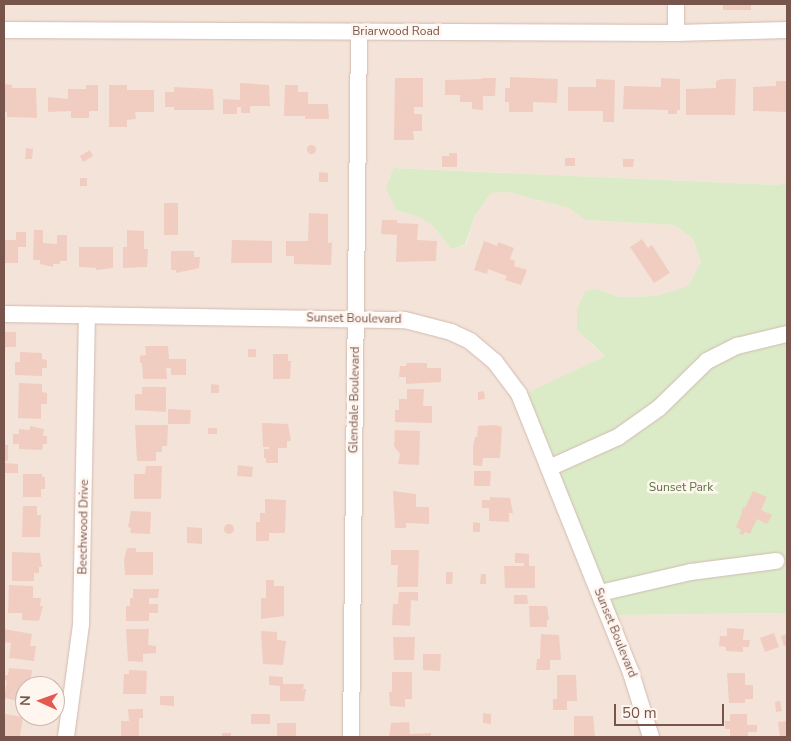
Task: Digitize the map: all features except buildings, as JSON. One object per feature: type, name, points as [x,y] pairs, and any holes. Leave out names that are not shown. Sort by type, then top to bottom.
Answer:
[{"type":"street","points":[[676,4],[676,33]]},
{"type":"street","name":"Briarwood Road","points":[[4,30],[676,33],[787,30]]},
{"type":"street","name":"Glendale Boulevard","points":[[351,737],[359,32]]},
{"type":"street","name":"Sunset Boulevard","points":[[4,314],[405,320],[451,332],[470,341],[495,362],[519,394],[640,695],[651,737]]},
{"type":"street","name":"Beechwood Drive","points":[[66,737],[81,624],[87,316]]},
{"type":"street","points":[[549,468],[618,437],[659,408],[707,361],[737,346],[787,334]]},
{"type":"street","points":[[600,593],[691,572],[776,560]]},
{"type":"shaded area","points":[[4,4],[787,4],[787,182],[778,185],[395,168],[397,211],[417,216],[432,225],[451,249],[466,245],[475,216],[491,193],[507,192],[569,208],[585,220],[674,225],[693,239],[701,262],[688,286],[656,296],[620,297],[596,289],[590,343],[605,356],[528,393],[616,615],[787,613],[787,737],[4,737]]},
{"type":"green space","name":"Sunset Park","points":[[394,168],[778,185],[787,182],[787,613],[616,615],[527,393],[605,356],[577,330],[577,310],[585,291],[596,289],[620,297],[656,296],[688,286],[701,262],[693,239],[674,225],[585,220],[569,208],[507,192],[491,193],[475,216],[465,245],[451,249],[432,225],[417,216],[397,211],[386,188]]}]
